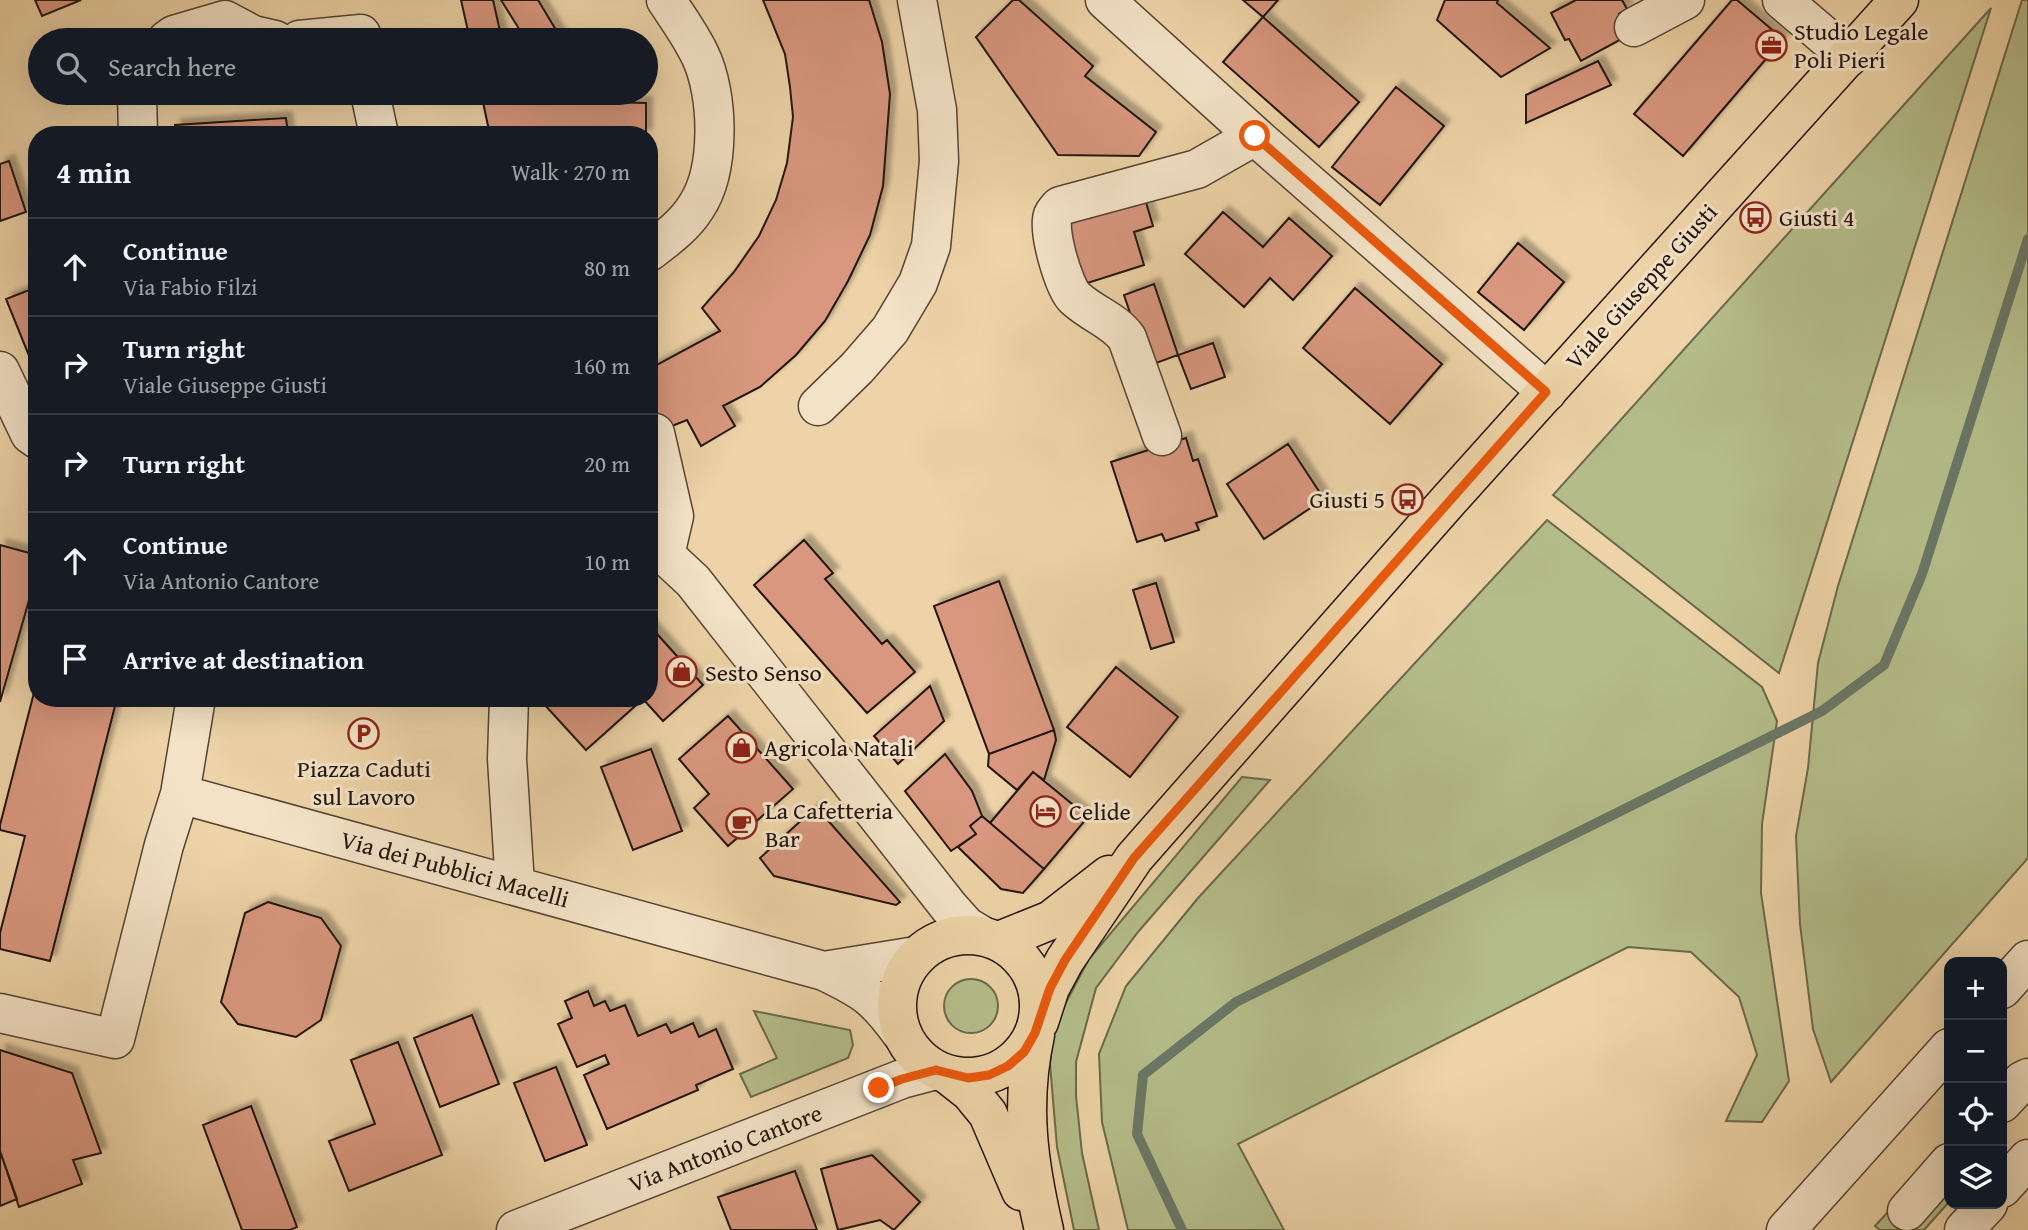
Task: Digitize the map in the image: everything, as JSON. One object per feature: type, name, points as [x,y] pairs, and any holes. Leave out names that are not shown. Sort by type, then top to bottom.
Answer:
[{"type":"main road","name":"Viale Giuseppe Giusti","points":[[1037,1027],[1050,988],[1065,960],[1134,858],[1546,392],[1899,0]]},
{"type":"main road","name":"Viale Giuseppe Giusti","points":[[990,938],[1051,920],[1134,858]]},
{"type":"main road","points":[[1038,1230],[988,1114],[970,1092],[922,1061],[901,1033],[897,1017],[900,985],[916,956],[946,937],[963,935],[990,938],[1016,952],[1037,984],[1040,1002],[1028,1066],[1026,1102],[1030,1171],[1044,1230]]},
{"type":"main road","points":[[941,1072],[968,1078],[989,1075],[1008,1066],[1024,1052],[1037,1027]]},
{"type":"street","points":[[658,245],[697,207],[706,184],[713,149],[713,108],[709,80],[701,56],[666,0]]},
{"type":"street","points":[[818,406],[857,368],[890,330],[918,283],[931,246],[939,160],[937,110],[917,0]]},
{"type":"street","points":[[1105,0],[1546,392]]},
{"type":"street","points":[[1634,27],[1685,0]]},
{"type":"street","points":[[1782,0],[1849,57]]},
{"type":"street","points":[[187,28],[221,10],[244,28]]},
{"type":"street","points":[[137,105],[138,126]]},
{"type":"street","points":[[373,105],[377,126]]},
{"type":"street","points":[[1162,436],[1128,338],[1120,328],[1073,296],[1067,286],[1051,229],[1053,215],[1060,206],[1197,169],[1255,136]]},
{"type":"street","points":[[0,372],[28,431]]},
{"type":"street","points":[[658,446],[674,516],[658,552]]},
{"type":"street","points":[[658,555],[693,581],[949,906],[967,926],[990,938]]},
{"type":"street","points":[[0,1013],[115,1039],[180,794],[194,707]]},
{"type":"street","points":[[509,707],[508,786],[515,885]]},
{"type":"street","name":"Via dei Pubblici Macelli","points":[[180,794],[824,971],[862,989],[882,1007],[901,1033]]},
{"type":"street","name":"Via dei Pubblici Macelli","points":[[824,971],[916,956]]},
{"type":"street","points":[[2007,983],[2028,960]]},
{"type":"street","points":[[1786,1230],[1944,1054]]},
{"type":"street","name":"Via Antonio Cantore","points":[[516,1230],[902,1079],[941,1072]]},
{"type":"street","points":[[2007,1098],[2028,1078]]},
{"type":"street","points":[[2007,1182],[2028,1159]]},
{"type":"street","points":[[1908,1224],[1944,1170]]},
{"type":"street","points":[[1964,1230],[1983,1209]]},
{"type":"green space","points":[[2022,0],[2028,0],[2028,858],[1831,1082],[1813,1029],[1800,924],[1796,836],[1808,768],[1818,663],[1838,586]]},
{"type":"green space","points":[[1991,8],[1779,673],[1553,495]]},
{"type":"green space","points":[[1547,520],[1762,687],[1777,721],[1762,824],[1761,893],[1789,1081],[1762,1122],[1726,1121],[1757,1055],[1739,997],[1691,952],[1628,947],[1238,1144],[1284,1230],[1128,1230],[1102,1122],[1099,1054],[1126,986],[1198,898]]},
{"type":"green space","points":[[1242,777],[1270,780],[1138,932],[1096,988],[1076,1062],[1076,1096],[1082,1153],[1099,1230],[1074,1230],[1057,1147],[1050,1064],[1054,1025],[1089,959]]},
{"type":"green space","points":[[971,979],[990,987],[998,1006],[990,1025],[971,1033],[952,1025],[944,1006],[952,987]]},
{"type":"green space","points":[[754,1011],[850,1030],[853,1045],[848,1058],[751,1097],[740,1074],[777,1058]]},
{"type":"green space","points":[[1944,1151],[1944,1208],[1924,1230],[1880,1230],[1875,1226]]},
{"type":"building","points":[[35,0],[81,0],[42,16]]},
{"type":"building","points":[[461,0],[493,0],[499,28],[467,28]]},
{"type":"building","points":[[501,0],[538,0],[555,28],[518,28]]},
{"type":"building","points":[[763,0],[869,0],[882,42],[890,94],[883,186],[870,235],[825,321],[796,355],[760,387],[723,406],[735,426],[701,446],[687,420],[658,431],[658,364],[720,331],[702,308],[734,272],[759,236],[776,200],[787,163],[793,117],[785,54]]},
{"type":"building","points":[[1013,0],[1019,0],[1093,66],[1085,76],[1156,132],[1139,156],[1058,155],[976,37]]},
{"type":"building","points":[[1243,0],[1278,0],[1263,17]]},
{"type":"building","points":[[1445,0],[1498,0],[1497,3],[1550,48],[1501,77],[1437,20]]},
{"type":"building","points":[[1576,0],[1622,0],[1627,9],[1619,14],[1629,35],[1581,61],[1569,39],[1565,40],[1551,13]]},
{"type":"building","points":[[1732,0],[1737,0],[1783,39],[1683,156],[1634,114]]},
{"type":"building","points":[[1263,17],[1359,102],[1319,147],[1223,62]]},
{"type":"building","points":[[1598,61],[1611,85],[1526,123],[1526,95]]},
{"type":"building","points":[[1396,87],[1444,126],[1380,205],[1332,167]]},
{"type":"building","points":[[484,105],[646,105],[646,126],[488,126]]},
{"type":"building","points":[[286,118],[287,126],[175,126]]},
{"type":"building","points":[[9,161],[26,212],[0,221],[0,164]]},
{"type":"building","points":[[1145,199],[1153,226],[1134,232],[1144,265],[1078,286],[1059,226]]},
{"type":"building","points":[[1223,212],[1263,247],[1289,218],[1332,256],[1293,300],[1270,278],[1244,307],[1185,254]]},
{"type":"building","points":[[1518,243],[1564,282],[1524,330],[1478,292]]},
{"type":"building","points":[[1154,284],[1178,355],[1148,366],[1124,295]]},
{"type":"building","points":[[1355,288],[1442,364],[1390,424],[1303,348]]},
{"type":"building","points":[[28,290],[28,353],[6,299]]},
{"type":"building","points":[[1213,343],[1225,377],[1191,389],[1178,355]]},
{"type":"building","points":[[1186,438],[1193,461],[1198,459],[1217,516],[1196,523],[1199,530],[1165,541],[1162,534],[1137,542],[1111,462]]},
{"type":"building","points":[[1288,444],[1324,499],[1264,539],[1227,484]]},
{"type":"building","points":[[804,540],[833,573],[825,579],[882,644],[887,640],[915,672],[867,713],[754,585]]},
{"type":"building","points":[[0,545],[28,553],[28,604],[0,702]]},
{"type":"building","points":[[999,581],[1054,730],[989,754],[934,606]]},
{"type":"building","points":[[1156,583],[1174,642],[1151,649],[1133,590]]},
{"type":"building","points":[[658,635],[703,685],[663,721],[650,707],[658,707]]},
{"type":"building","points":[[1116,667],[1178,717],[1130,777],[1067,727]]},
{"type":"building","points":[[930,686],[944,721],[898,764],[874,736]]},
{"type":"building","points":[[30,707],[115,707],[50,961],[0,949],[0,933],[25,836],[0,830]]},
{"type":"building","points":[[547,707],[634,707],[586,750]]},
{"type":"building","points":[[728,716],[793,789],[728,846],[694,808],[709,794],[679,759]]},
{"type":"building","points":[[1054,730],[1056,740],[1044,780],[1033,772],[1017,790],[988,766],[989,754]]},
{"type":"building","points":[[651,749],[682,831],[633,850],[601,767]]},
{"type":"building","points":[[945,754],[972,791],[982,816],[970,826],[976,834],[951,851],[905,791]]},
{"type":"building","points":[[1033,772],[1088,817],[1044,869],[990,823]]},
{"type":"building","points":[[816,807],[900,902],[896,905],[774,876],[760,858]]},
{"type":"building","points":[[982,816],[1044,869],[1023,893],[1001,889],[958,847],[976,834],[970,826]]},
{"type":"building","points":[[268,902],[321,918],[341,946],[321,1020],[296,1037],[238,1024],[221,1002],[245,913]]},
{"type":"building","points":[[588,991],[594,1006],[605,1001],[610,1011],[625,1005],[638,1036],[666,1024],[671,1033],[693,1023],[699,1037],[716,1029],[733,1069],[696,1085],[698,1090],[607,1129],[584,1075],[609,1064],[605,1055],[577,1067],[558,1024],[572,1018],[565,1001]]},
{"type":"building","points":[[472,1015],[499,1084],[440,1107],[414,1038]]},
{"type":"building","points":[[398,1042],[442,1155],[349,1191],[329,1141],[375,1124],[351,1060]]},
{"type":"building","points":[[0,1050],[72,1073],[101,1153],[73,1160],[82,1184],[19,1207],[0,1151]]},
{"type":"building","points":[[556,1067],[587,1145],[545,1161],[514,1083]]},
{"type":"building","points":[[251,1106],[297,1227],[290,1230],[242,1230],[203,1125]]},
{"type":"building","points":[[0,1151],[17,1199],[0,1206]]},
{"type":"building","points":[[872,1155],[920,1202],[894,1230],[880,1220],[838,1230],[821,1169]]},
{"type":"building","points":[[795,1171],[817,1230],[731,1230],[718,1197]]},
{"type":"waterway","points":[[1182,1230],[1137,1134],[1143,1075],[1236,1002],[1822,711],[1884,665],[1922,574],[2028,239]]},
{"type":"place","name":"Studio Legale Poli Pieri","points":[[1771,45]]},
{"type":"place","name":"Giusti 4","points":[[1756,217]]},
{"type":"place","name":"Giusti 5","points":[[1408,499]]},
{"type":"place","name":"Sesto Senso","points":[[682,672]]},
{"type":"place","name":"Piazza Caduti sul Lavoro","points":[[364,734]]},
{"type":"place","name":"Agricola Natali","points":[[741,747]]},
{"type":"place","name":"Celide","points":[[1046,811]]},
{"type":"place","name":"La Cafetteria Bar","points":[[742,824]]},
{"type":"route","points":[[879,1088],[936,1070],[968,1078],[989,1075],[1008,1066],[1024,1052],[1035,1033],[1050,988],[1065,960],[1104,898],[1134,858],[1546,392],[1255,136]]}]
